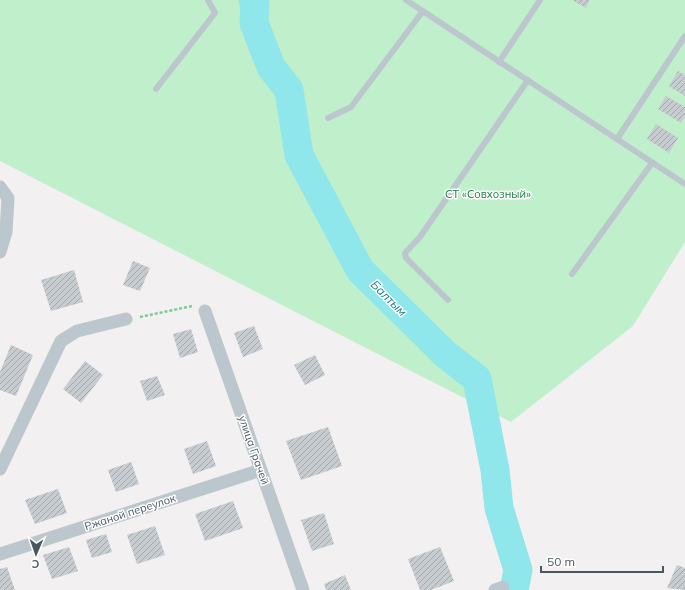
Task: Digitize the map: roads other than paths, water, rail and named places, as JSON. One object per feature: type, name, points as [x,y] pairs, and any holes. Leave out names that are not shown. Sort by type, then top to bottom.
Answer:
[{"type":"street","points":[[0,187],[8,198],[6,232],[0,252]]},
{"type":"street","name":"улица Грачей","points":[[205,311],[303,590]]},
{"type":"street","points":[[0,469],[61,341],[77,331],[126,320]]},
{"type":"street","name":"Ржаной переулок","points":[[0,554],[261,470]]},
{"type":"lane","points":[[156,89],[215,13],[208,0]]},
{"type":"lane","points":[[406,0],[685,184]]},
{"type":"lane","points":[[499,62],[540,0]]},
{"type":"lane","points":[[328,118],[351,108],[423,11]]},
{"type":"lane","points":[[617,139],[685,36]]},
{"type":"lane","points":[[448,300],[406,258],[405,253],[420,237],[528,80]]},
{"type":"lane","points":[[572,274],[652,163]]},
{"type":"waterway","name":"Балтым","points":[[253,0],[255,4],[254,23],[271,67],[289,90],[299,155],[360,270],[444,353],[477,379],[495,470],[499,508],[518,570],[514,590]]},
{"type":"park label","name":"СТ «Совхозный»","points":[[488,194]]}]
